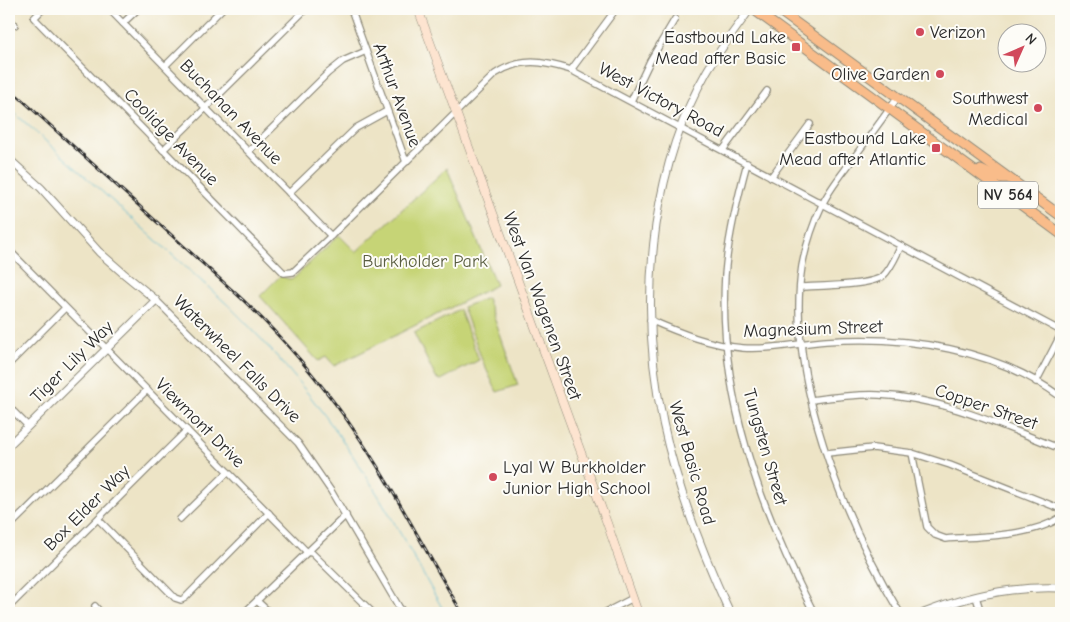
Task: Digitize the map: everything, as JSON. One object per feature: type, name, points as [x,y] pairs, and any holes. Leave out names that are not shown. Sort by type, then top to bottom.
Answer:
[{"type":"main road","name":"West Van Wagenen Street","points":[[418,9],[607,523],[638,613]]},
{"type":"main road","name":"NV 564","points":[[752,9],[1061,234]]},
{"type":"main road","name":"NV 564","points":[[777,9],[1061,216]]},
{"type":"main road","points":[[954,156],[998,178],[1009,178]]},
{"type":"main road","points":[[1000,189],[1012,186],[1036,204],[1047,206]]},
{"type":"street","name":"Coolidge Avenue","points":[[43,9],[34,18],[281,271],[288,273]]},
{"type":"street","name":"Buchanan Avenue","points":[[109,9],[331,236]]},
{"type":"street","points":[[123,23],[138,9]]},
{"type":"street","points":[[165,66],[222,9]]},
{"type":"street","points":[[163,150],[306,9]]},
{"type":"street","name":"Arthur Avenue","points":[[351,9],[406,162]]},
{"type":"street","points":[[571,70],[616,9]]},
{"type":"street","name":"West Basic Road","points":[[730,613],[713,578],[690,518],[666,440],[656,396],[651,348],[651,260],[659,207],[668,168],[681,128],[707,71],[752,9]]},
{"type":"street","points":[[9,19],[15,25]]},
{"type":"street","points":[[631,102],[650,61],[676,19]]},
{"type":"street","points":[[249,151],[343,60],[366,51]]},
{"type":"street","name":"West Victory Road","points":[[288,273],[293,272],[331,236],[495,74],[510,66],[547,62],[571,70],[1061,332]]},
{"type":"street","points":[[723,150],[767,91]]},
{"type":"street","points":[[898,97],[822,204],[809,238],[802,266],[800,287],[801,345],[811,400],[826,453],[866,551],[900,613]]},
{"type":"street","points":[[289,193],[356,128],[387,111]]},
{"type":"street","points":[[772,177],[810,124]]},
{"type":"street","name":"Waterwheel Falls Drive","points":[[9,159],[37,184],[100,252],[123,274],[156,300],[298,443],[327,484],[399,608],[404,613]]},
{"type":"street","name":"Tungsten Street","points":[[747,163],[734,212],[728,246],[725,284],[726,346],[730,377],[738,420],[754,474],[780,541],[814,613]]},
{"type":"street","points":[[800,287],[863,283],[880,278],[889,268],[901,246]]},
{"type":"street","name":"Viewmont Drive","points":[[9,250],[307,552],[312,553],[373,613]]},
{"type":"street","name":"Tiger Lily Way","points":[[9,445],[156,300]]},
{"type":"street","points":[[9,364],[65,308]]},
{"type":"street","name":"Magnesium Street","points":[[650,320],[680,334],[726,346],[760,349],[825,341],[870,339],[923,344],[957,350],[1014,371],[1061,397]]},
{"type":"street","points":[[1036,382],[1061,332]]},
{"type":"street","points":[[9,526],[147,390]]},
{"type":"street","name":"Copper Street","points":[[811,400],[850,395],[878,395],[936,403],[976,415],[1061,449]]},
{"type":"street","points":[[9,407],[28,426]]},
{"type":"street","name":"Box Elder Way","points":[[9,607],[187,430]]},
{"type":"street","points":[[826,453],[873,448],[912,453],[950,465],[1061,509]]},
{"type":"street","points":[[912,453],[928,526],[935,535],[946,539],[1023,532],[1044,527],[1061,517]]},
{"type":"street","points":[[180,519],[228,472]]},
{"type":"street","points":[[98,519],[180,600],[185,598],[268,513]]},
{"type":"street","points":[[244,613],[346,515]]},
{"type":"street","points":[[924,613],[958,600],[1024,589],[1061,588]]},
{"type":"street","points":[[976,597],[981,613]]},
{"type":"street","points":[[604,613],[633,598]]},
{"type":"street","points":[[257,601],[270,613]]},
{"type":"street","points":[[95,606],[101,613]]},
{"type":"green space","name":"Burkholder Park","points":[[447,168],[496,285],[334,366],[326,357],[318,361],[260,296],[280,276],[289,279],[294,278],[339,235],[356,252]]},
{"type":"green space","points":[[487,298],[518,385],[497,392],[482,360],[463,307]]},
{"type":"green space","points":[[460,310],[479,360],[441,380],[436,378],[414,333]]},
{"type":"waterway","points":[[9,108],[228,305],[279,358],[325,416],[365,475],[445,613]]},
{"type":"railway","points":[[9,88],[242,299],[298,357],[363,443],[462,613]]},
{"type":"place","name":"Verizon","points":[[920,32]]},
{"type":"place","name":"Eastbound Lake Mead after Basic","points":[[796,47]]},
{"type":"place","name":"Olive Garden","points":[[940,74]]},
{"type":"place","name":"Southwest Medical","points":[[1038,108]]},
{"type":"place","name":"Eastbound Lake Mead after Atlantic","points":[[936,148]]},
{"type":"place","name":"Lyal W Burkholder Junior High School","points":[[493,477]]}]
